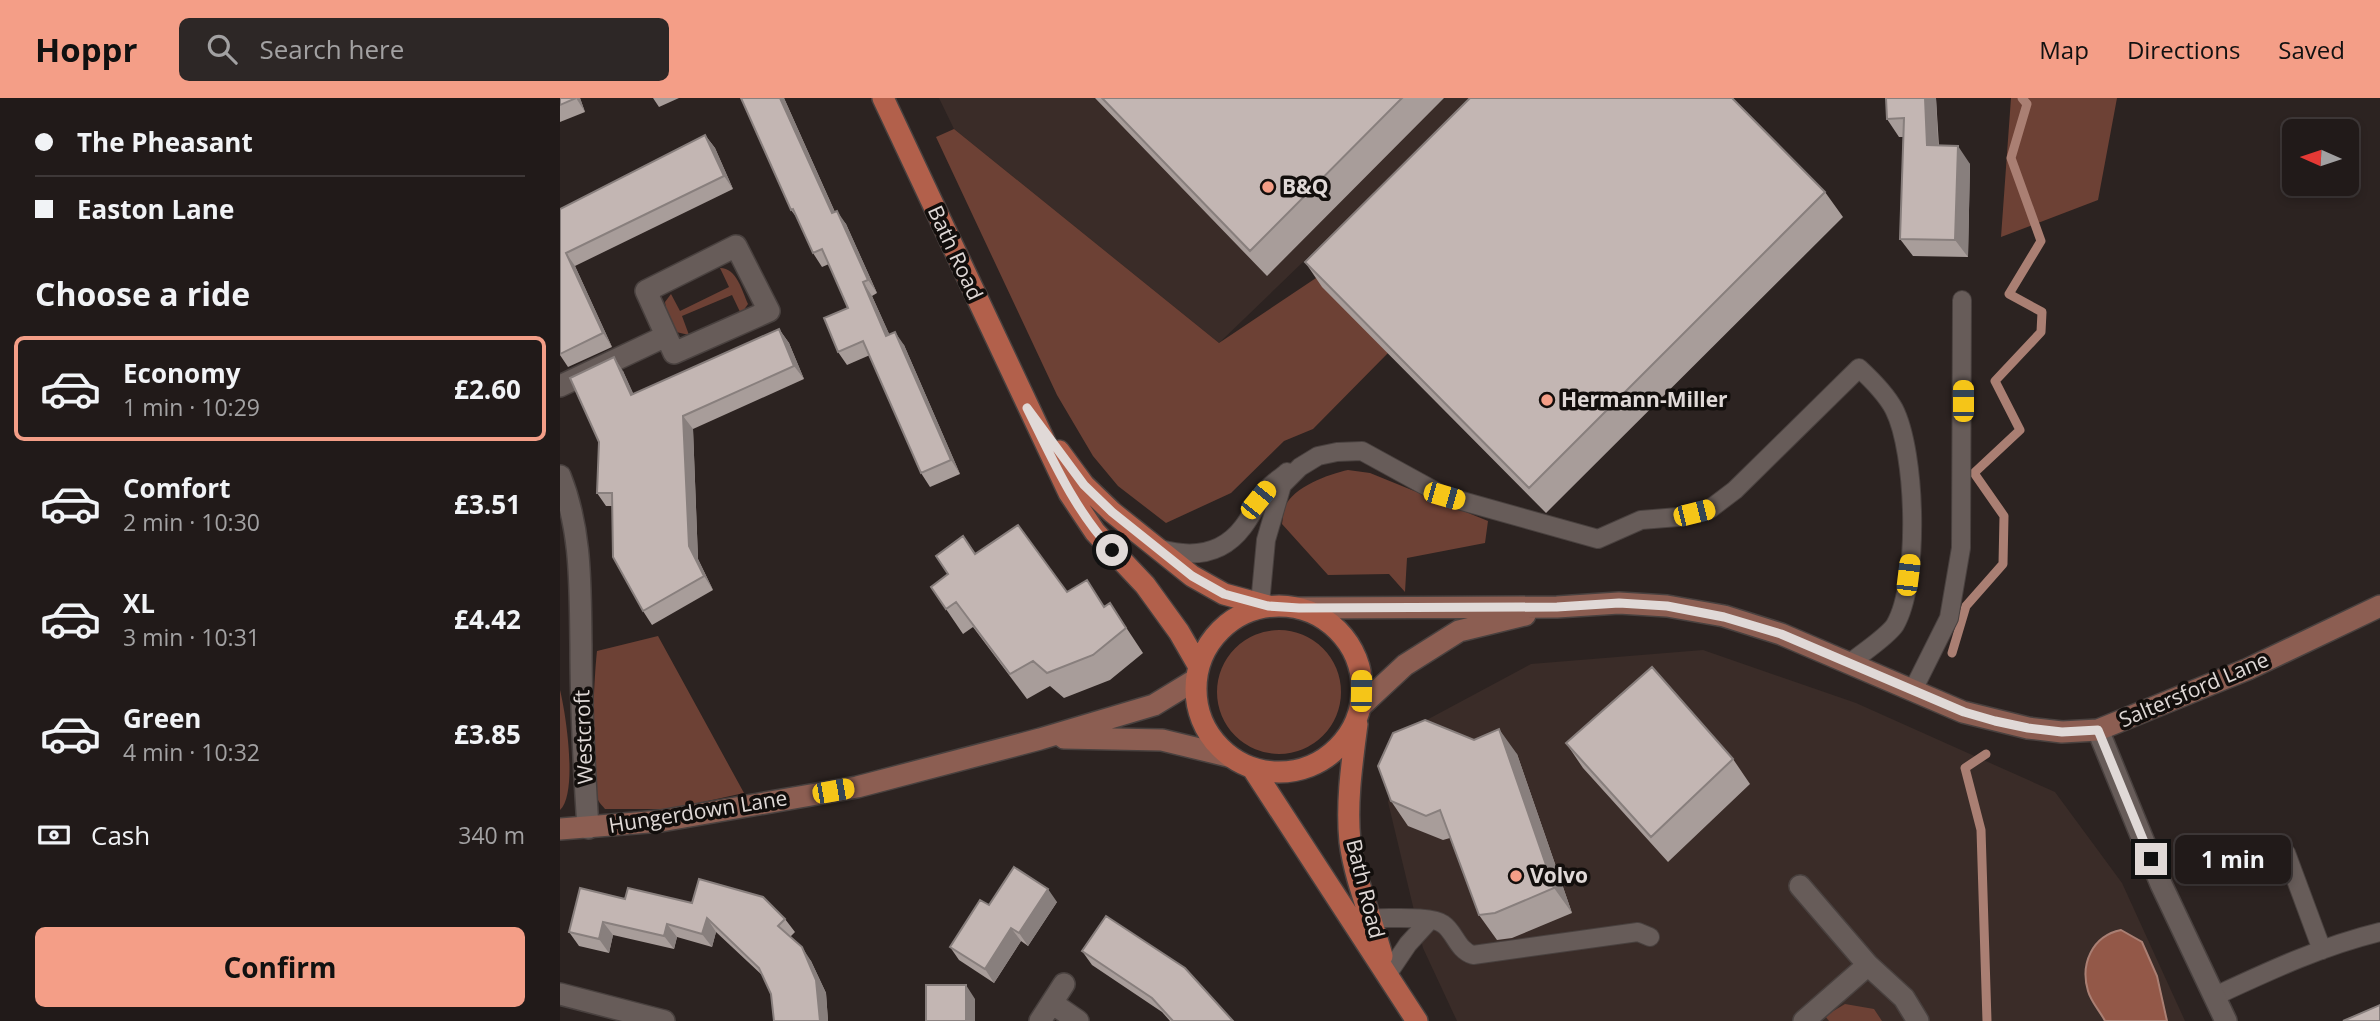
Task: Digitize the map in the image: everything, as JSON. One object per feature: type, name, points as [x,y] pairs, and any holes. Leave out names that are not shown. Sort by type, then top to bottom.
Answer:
[{"type":"main road","name":"Bath Road","points":[[883,98],[1069,493],[1095,532],[1152,594],[1179,632],[1197,673]]},
{"type":"main road","name":"Bath Road","points":[[1027,408],[1084,485],[1153,547],[1192,576],[1224,594],[1264,605]]},
{"type":"main road","name":"Saltersford Lane","points":[[1299,608],[1557,607],[1619,603],[1692,610],[1753,624],[1964,712],[2028,728],[2062,732],[2098,730],[2248,669],[2380,606]]},
{"type":"main road","points":[[1264,605],[1299,608],[1322,617],[1352,648],[1362,676],[1359,712],[1351,733],[1332,754],[1308,768],[1280,773],[1253,769],[1228,756],[1209,736],[1198,710],[1197,673],[1219,630],[1244,612],[1264,605]]},
{"type":"main road","name":"Saltersford Lane","points":[[1359,712],[1405,665],[1459,631],[1557,607]]},
{"type":"main road","name":"Hungerdown Lane","points":[[560,830],[661,821],[857,787],[1040,739],[1154,705],[1197,673]]},
{"type":"main road","name":"Bath Road","points":[[1359,712],[1349,792],[1350,844],[1362,895],[1372,918],[1387,975]]},
{"type":"main road","name":"Hungerdown Lane","points":[[1040,739],[1162,740],[1228,756]]},
{"type":"main road","name":"Bath Road","points":[[1253,769],[1417,1021]]},
{"type":"street","points":[[736,246],[769,311],[674,353],[666,336],[646,291],[736,246]]},
{"type":"street","points":[[560,386],[666,336]]},
{"type":"street","name":"Westcroft","points":[[560,476],[571,505],[579,561],[570,646],[588,828]]},
{"type":"street","points":[[2098,730],[2161,884],[2226,1021]]},
{"type":"street","points":[[1800,886],[1868,965],[1904,998],[1917,1021]]},
{"type":"street","points":[[1804,1021],[1868,965]]},
{"type":"street","points":[[1040,1021],[1064,984]]},
{"type":"street","points":[[560,994],[664,1021]]},
{"type":"street","points":[[1052,1003],[1078,1021]]},
{"type":"lane","points":[[1913,690],[1950,618],[1961,548],[1962,300]]},
{"type":"lane","points":[[1153,547],[1175,553],[1202,554],[1228,543],[1244,527],[1258,500],[1271,484],[1294,466],[1318,456],[1362,451],[1444,496],[1598,539],[1641,520],[1678,517],[1710,509],[1735,490],[1859,368],[1894,409],[1907,448],[1911,520],[1906,593],[1894,626],[1850,663]]},
{"type":"lane","points":[[1264,605],[1266,540],[1283,485],[1300,467],[1318,456]]},
{"type":"lane","points":[[2286,853],[2322,950]]},
{"type":"lane","points":[[1372,918],[1443,923],[1466,953],[1473,955],[1638,932],[1650,937]]},
{"type":"lane","points":[[1387,975],[1408,944],[1430,920]]},
{"type":"lane","points":[[2215,996],[2292,961],[2380,932]]},
{"type":"shaded area","points":[[939,98],[1473,98],[1219,343],[954,129]]},
{"type":"shaded area","points":[[2011,98],[2117,98],[2098,200],[2001,237]]},
{"type":"shaded area","points":[[954,129],[1219,343],[1316,278],[1388,353],[1313,429],[1284,441],[1231,493],[1166,523],[1118,486],[1093,456],[1057,395],[936,137]]},
{"type":"shaded area","points":[[720,268],[735,276],[748,304],[741,314],[732,295],[682,316],[689,335],[676,332],[665,302],[671,294],[680,311],[729,287]]},
{"type":"shaded area","points":[[1348,470],[1370,473],[1488,521],[1485,543],[1407,558],[1405,592],[1389,574],[1328,575],[1282,524],[1284,511],[1289,500],[1303,488],[1322,478]]},
{"type":"shaded area","points":[[1279,630],[1303,634],[1323,648],[1337,668],[1341,692],[1337,716],[1323,736],[1303,750],[1279,754],[1255,750],[1235,736],[1221,716],[1217,692],[1221,668],[1235,648],[1255,634]]},
{"type":"shaded area","points":[[658,636],[744,793],[671,809],[605,809],[598,800],[594,772],[597,651]]},
{"type":"shaded area","points":[[1703,650],[1856,703],[2055,792],[2122,883],[2185,1021],[1457,1021],[1423,948],[1388,802],[1421,723],[1531,664]]},
{"type":"shaded area","points":[[560,690],[569,771],[565,801],[560,810]]},
{"type":"shaded area","points":[[2121,930],[2142,942],[2157,976],[2167,1021],[2105,1021],[2091,999],[2086,981],[2087,961],[2102,938]]},
{"type":"shaded area","points":[[1845,1004],[1874,1009],[1882,1021],[1829,1021],[1825,1016]]},
{"type":"building","points":[[560,98],[576,98],[560,105]]},
{"type":"building","points":[[741,98],[780,98],[832,213],[837,211],[868,280],[863,282],[886,336],[895,332],[951,460],[921,473],[863,341],[838,352],[824,318],[848,308],[822,249],[813,253],[793,209],[791,210]]},
{"type":"building","name":"B&Q","points":[[1102,98],[1402,98],[1250,251]]},
{"type":"building","name":"Hermann-Miller","points":[[1470,98],[1732,98],[1825,192],[1529,488],[1305,262]]},
{"type":"building","points":[[1886,98],[1925,98],[1927,145],[1958,146],[1955,240],[1900,239],[1904,118],[1887,119]]},
{"type":"building","points":[[705,135],[724,176],[566,253],[603,333],[560,354],[560,209]]},
{"type":"building","points":[[779,329],[794,366],[683,416],[689,546],[704,576],[643,611],[613,557],[612,493],[597,493],[599,442],[570,378],[614,357],[631,395]]},
{"type":"building","points":[[1018,525],[1067,592],[1087,580],[1104,607],[1110,603],[1126,628],[1093,655],[1047,673],[1033,661],[1010,674],[956,602],[946,609],[931,587],[948,574],[936,556],[963,536],[975,554]]},
{"type":"building","points":[[1652,667],[1733,759],[1651,837],[1566,743]]},
{"type":"building","name":"Volvo","points":[[1425,720],[1474,740],[1499,729],[1554,888],[1495,913],[1479,915],[1440,810],[1426,816],[1391,801],[1378,766],[1393,733]]},
{"type":"building","points":[[1014,867],[1048,889],[1019,933],[1011,928],[985,969],[950,947],[980,900],[989,905]]},
{"type":"building","points":[[699,879],[763,897],[785,919],[778,926],[802,947],[816,980],[820,1021],[774,1021],[771,994],[759,968],[707,918],[702,934],[667,924],[664,936],[603,922],[599,939],[569,932],[580,888],[625,899],[628,888],[692,903]]},
{"type":"building","points":[[1106,916],[1185,968],[1233,1021],[1173,1021],[1152,998],[1082,951]]},
{"type":"building","points":[[926,985],[966,985],[966,1021],[926,1021]]},
{"type":"building","points":[[2380,1005],[2380,1021],[2343,1021]]},
{"type":"waterway","points":[[1952,653],[1966,606],[2003,564],[2004,516],[1974,473],[2020,430],[1995,381],[2041,332],[2042,312],[2009,294],[2041,241],[2011,158],[2027,104],[2022,98]]},
{"type":"waterway","points":[[1986,754],[1965,768],[1981,830],[1987,1021]]},
{"type":"place","name":"B&Q","points":[[1268,187]]},
{"type":"place","name":"Hermann-Miller","points":[[1547,400]]},
{"type":"place","name":"Volvo","points":[[1516,876]]},
{"type":"route","points":[[1112,550],[1095,532],[1069,493],[1027,408],[1084,485],[1112,512],[1192,576],[1224,594],[1268,606],[1299,608],[1557,607],[1619,603],[1667,606],[1753,624],[1964,712],[1995,721],[2062,732],[2098,730],[2151,859]]}]
